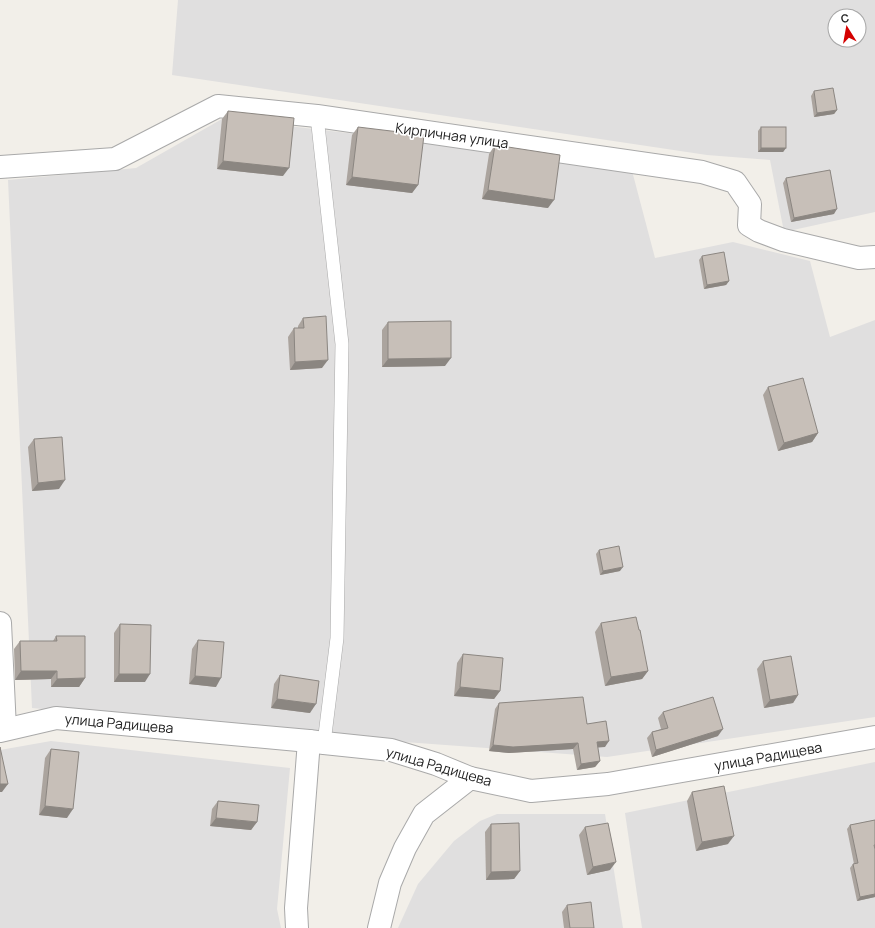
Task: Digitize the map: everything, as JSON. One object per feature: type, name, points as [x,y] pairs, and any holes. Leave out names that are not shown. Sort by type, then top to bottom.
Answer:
[{"type":"street","name":"Кирпичная улица","points":[[0,167],[115,159],[218,106],[317,116],[702,172],[735,182],[750,204],[749,225],[759,231],[783,240],[858,258],[875,257]]},
{"type":"street","points":[[0,623],[2,730]]},
{"type":"street","name":"улица Радищева","points":[[2,730],[56,718],[391,750],[436,764],[470,778],[531,791],[600,785],[875,737]]},
{"type":"street","points":[[296,928],[296,908],[317,742]]},
{"type":"street","points":[[379,928],[390,883],[405,848],[424,814],[470,778]]},
{"type":"lane","points":[[317,116],[342,344],[337,638],[317,742]]},
{"type":"shaded area","points":[[178,0],[875,0],[875,212],[784,232],[770,160],[707,155],[172,75]]},
{"type":"shaded area","points":[[222,119],[631,167],[655,258],[733,242],[810,261],[830,337],[875,320],[875,717],[607,757],[364,739],[32,708],[8,180],[136,168]]},
{"type":"shaded area","points":[[51,741],[290,768],[277,909],[281,928],[0,928],[0,750]]},
{"type":"shaded area","points":[[875,762],[875,928],[642,928],[625,813]]},
{"type":"shaded area","points":[[497,814],[605,814],[623,928],[398,928],[418,884],[454,841],[480,821]]},
{"type":"building","points":[[833,88],[837,110],[817,113],[814,91]]},
{"type":"building","points":[[228,111],[294,118],[289,168],[223,161]]},
{"type":"building","points":[[358,127],[424,135],[418,185],[352,177]]},
{"type":"building","points":[[761,127],[786,127],[786,148],[761,148]]},
{"type":"building","points":[[495,145],[560,155],[554,200],[488,190]]},
{"type":"building","points":[[830,170],[837,209],[794,218],[786,178]]},
{"type":"building","points":[[724,252],[729,281],[707,285],[702,256]]},
{"type":"building","points":[[326,316],[328,360],[295,362],[294,328],[304,328],[303,318]]},
{"type":"building","points":[[451,321],[451,358],[388,359],[388,322]]},
{"type":"building","points":[[803,378],[818,433],[784,443],[768,387]]},
{"type":"building","points":[[62,437],[65,480],[38,483],[34,439]]},
{"type":"building","points":[[619,546],[623,567],[603,571],[599,550]]},
{"type":"building","points":[[636,617],[648,671],[611,677],[601,623]]},
{"type":"building","points":[[120,624],[151,625],[150,674],[119,674]]},
{"type":"building","points":[[56,636],[85,636],[85,678],[57,679],[57,671],[21,671],[20,641],[57,641]]},
{"type":"building","points":[[198,640],[224,642],[221,678],[195,676]]},
{"type":"building","points":[[463,654],[503,658],[500,691],[460,687]]},
{"type":"building","points":[[791,656],[798,695],[770,700],[763,661]]},
{"type":"building","points":[[280,675],[319,681],[316,704],[277,699]]},
{"type":"building","points":[[583,697],[587,724],[606,721],[609,741],[597,742],[600,761],[581,764],[578,743],[513,747],[493,745],[499,703]]},
{"type":"building","points":[[713,697],[723,729],[656,750],[652,732],[668,728],[663,712]]},
{"type":"building","points":[[0,747],[8,784],[0,784]]},
{"type":"building","points":[[51,749],[79,752],[73,809],[45,806]]},
{"type":"building","points":[[724,786],[734,836],[702,842],[692,792]]},
{"type":"building","points":[[218,801],[259,805],[257,822],[216,818]]},
{"type":"building","points":[[875,820],[875,894],[860,897],[853,864],[858,863],[850,825]]},
{"type":"building","points":[[519,823],[520,871],[491,872],[491,824]]},
{"type":"building","points":[[608,823],[616,862],[593,867],[585,827]]},
{"type":"building","points":[[591,902],[594,928],[570,928],[567,905]]}]
